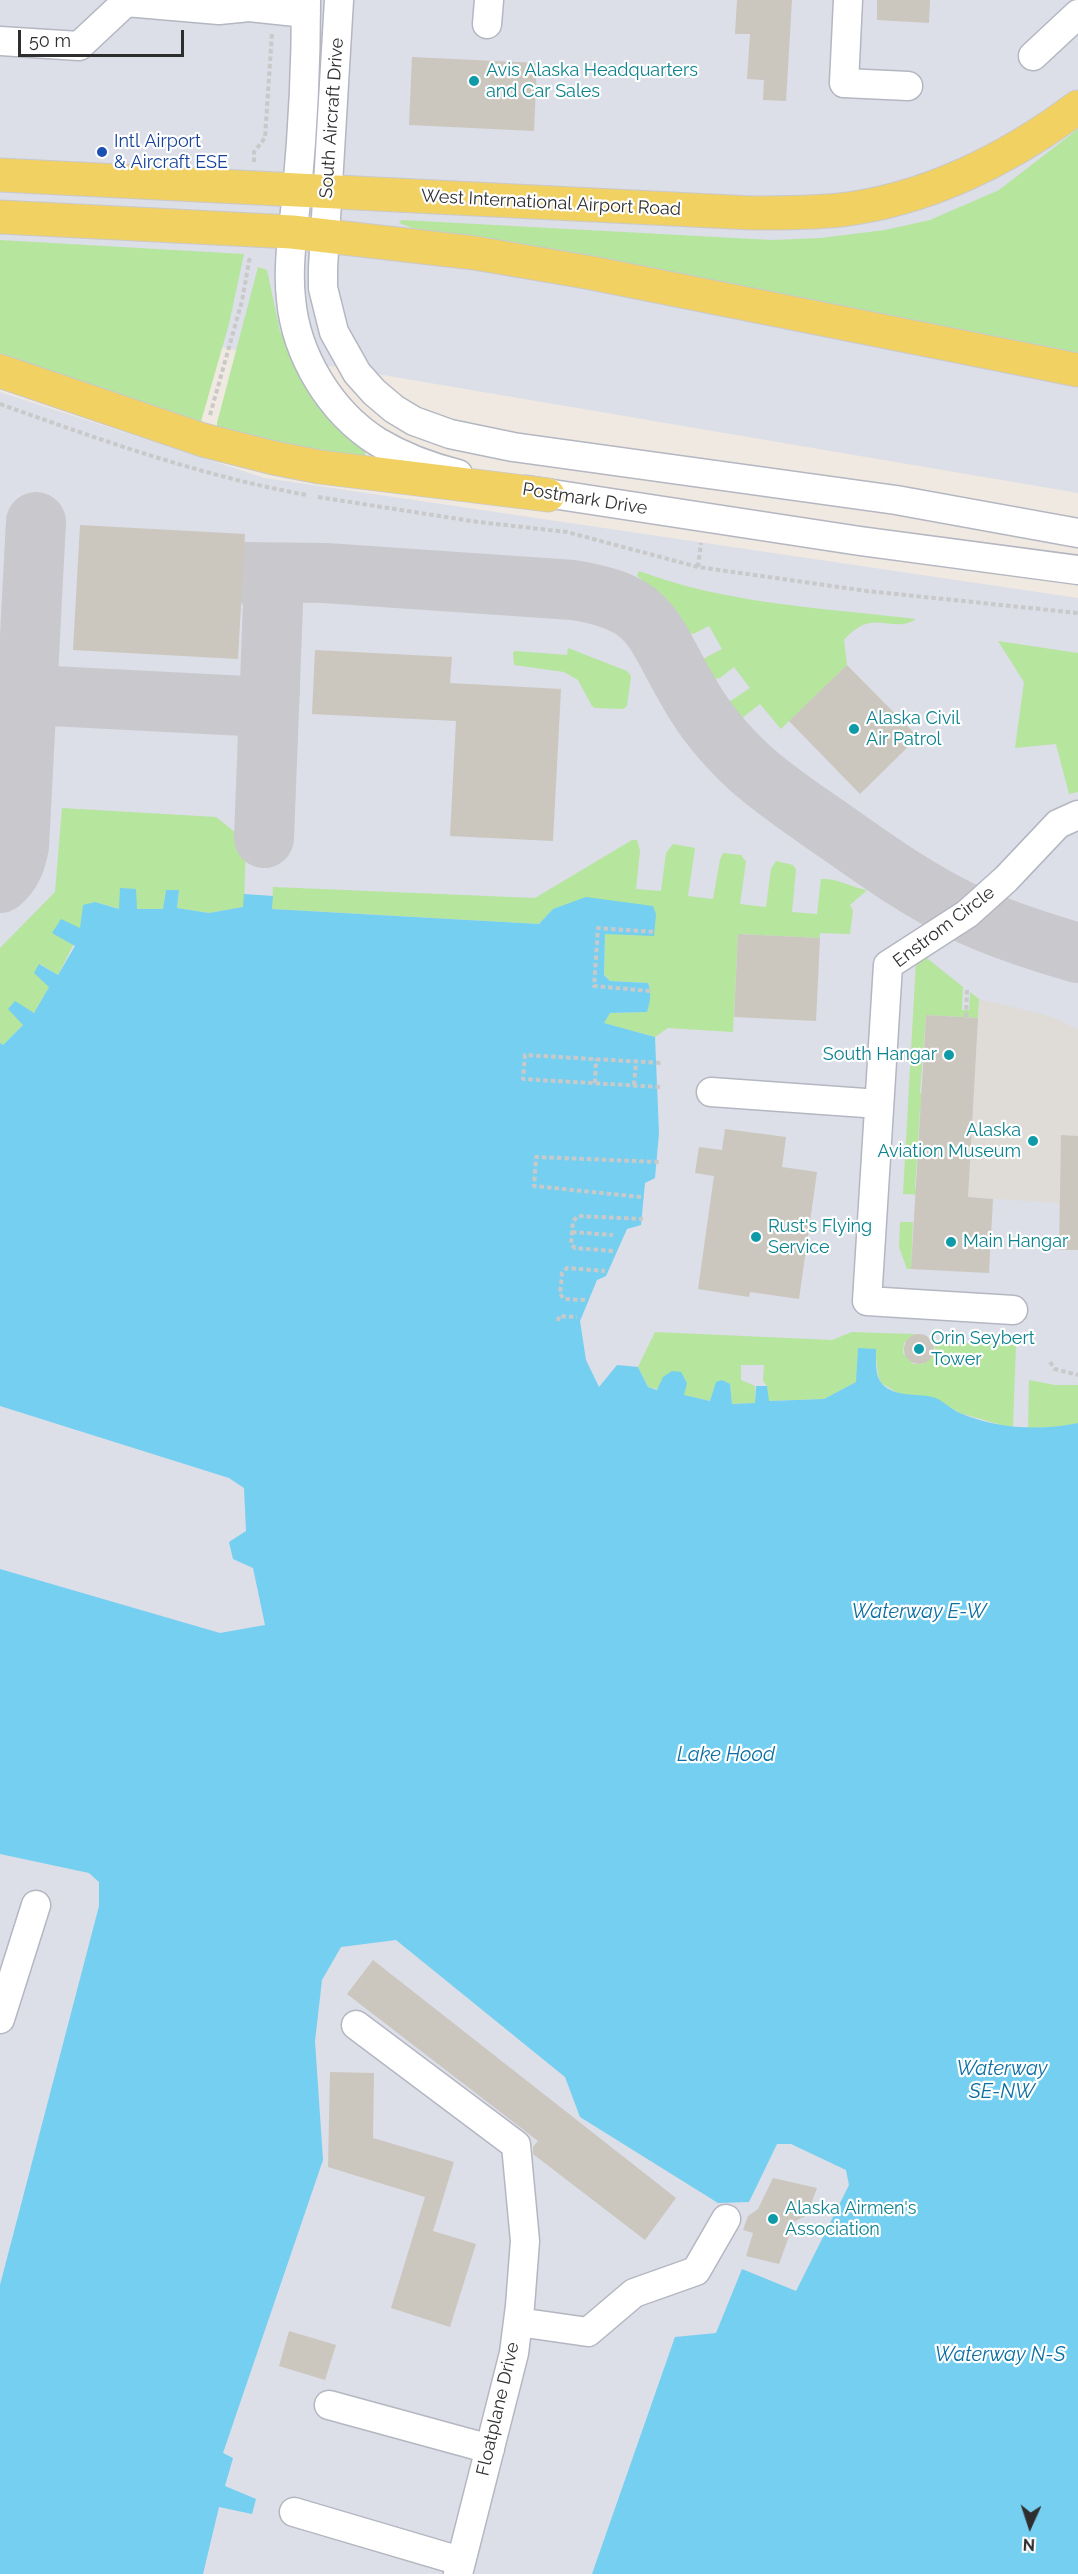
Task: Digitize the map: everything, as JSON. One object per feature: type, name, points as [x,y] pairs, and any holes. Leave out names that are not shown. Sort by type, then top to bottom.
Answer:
[{"type":"main road","name":"West International Airport Road","points":[[0,175],[752,213],[841,210],[879,203],[909,194],[982,167],[1023,144],[1078,107]]},
{"type":"main road","points":[[0,217],[308,234],[420,245],[526,261],[1078,370]]},
{"type":"main road","points":[[0,371],[203,440],[274,458],[320,467],[548,495]]},
{"type":"street","name":"South Aircraft Drive","points":[[312,190],[339,0]]},
{"type":"street","points":[[848,0],[844,83],[908,86]]},
{"type":"street","points":[[0,41],[79,46],[126,2],[219,10],[249,4],[306,6]]},
{"type":"street","name":"South Aircraft Drive","points":[[306,6],[312,190]]},
{"type":"street","points":[[1033,56],[1078,14]]},
{"type":"street","name":"Postmark Drive","points":[[312,190],[308,234],[290,275],[294,320],[310,365],[340,409],[376,441],[410,459],[472,478],[548,495],[1078,570]]},
{"type":"street","name":"Postmark Drive","points":[[308,234],[338,342],[357,373],[394,409],[429,428],[513,447],[896,500],[1078,533]]},
{"type":"street","name":"Enstrom Circle","points":[[1013,1310],[867,1301],[888,965],[967,914],[1006,879],[1058,824],[1078,815]]},
{"type":"street","points":[[711,1092],[879,1104]]},
{"type":"street","points":[[0,2019],[36,1905]]},
{"type":"street","name":"Floatplane Drive","points":[[356,2025],[516,2145],[525,2241],[514,2353],[459,2567]]},
{"type":"street","points":[[518,2322],[588,2332],[634,2293],[696,2271],[726,2219]]},
{"type":"street","points":[[329,2405],[490,2449]]},
{"type":"street","points":[[294,2512],[459,2567]]},
{"type":"path","points":[[701,543],[698,567],[867,591],[1078,613]]},
{"type":"path","points":[[650,991],[594,986],[598,928],[656,932]]},
{"type":"path","points":[[966,1017],[967,990]]},
{"type":"path","points":[[660,1087],[523,1079],[525,1055],[662,1063]]},
{"type":"path","points":[[595,1083],[596,1059]]},
{"type":"path","points":[[634,1085],[636,1062]]},
{"type":"path","points":[[641,1197],[534,1186],[536,1157],[660,1162]]},
{"type":"path","points":[[613,1251],[575,1248],[571,1244],[573,1221],[578,1216],[643,1219]]},
{"type":"path","points":[[572,1232],[613,1235]]},
{"type":"path","points":[[585,1300],[564,1299],[560,1294],[562,1273],[567,1268],[604,1271]]},
{"type":"path","points":[[558,1321],[559,1316],[577,1317]]},
{"type":"path","points":[[1050,1362],[1055,1369],[1078,1376]]},
{"type":"shaded area","points":[[0,0],[1078,0],[1078,493],[0,310]]},
{"type":"shaded area","points":[[0,392],[265,478],[1078,598],[1078,2574],[0,2574]]},
{"type":"shaded area","points":[[979,999],[1049,1016],[1078,1029],[1078,1136],[1061,1135],[1060,1203],[963,1197],[968,1191]]},
{"type":"green space","points":[[1078,129],[1078,355],[421,231],[399,223],[402,220],[772,240],[821,238],[885,230],[930,220],[999,190]]},
{"type":"green space","points":[[0,240],[244,254],[229,324],[200,425],[0,356]]},
{"type":"green space","points":[[258,267],[267,270],[280,331],[312,399],[365,452],[367,459],[217,432],[217,423]]},
{"type":"green space","points":[[639,571],[706,591],[741,598],[916,619],[899,624],[873,623],[854,630],[844,640],[847,665],[781,729],[760,704],[742,718],[731,720],[725,712],[726,704],[750,688],[734,667],[720,678],[706,681],[697,666],[701,660],[722,649],[709,626],[693,634],[680,632],[669,607],[652,588],[637,576]]},
{"type":"green space","points":[[998,641],[1078,653],[1078,792],[1069,794],[1056,744],[1015,748],[1024,682]]},
{"type":"green space","points":[[568,648],[627,671],[631,676],[627,706],[623,709],[595,708],[578,680],[564,672],[514,665],[513,652],[516,651],[567,655]]},
{"type":"green space","points":[[62,808],[216,817],[246,841],[244,907],[209,913],[177,908],[179,891],[166,890],[163,909],[137,909],[120,888],[120,909],[95,902],[58,975],[40,964],[49,987],[34,1013],[9,1009],[23,1025],[3,1045],[0,1043],[0,948],[55,892]]},
{"type":"green space","points":[[632,840],[637,840],[640,850],[636,889],[661,891],[666,853],[673,844],[695,848],[688,896],[713,899],[723,853],[741,855],[746,862],[740,904],[766,907],[771,869],[776,861],[793,865],[796,870],[792,912],[817,914],[821,879],[833,880],[867,890],[850,905],[853,911],[850,934],[820,933],[820,938],[738,934],[733,1032],[668,1028],[655,1037],[603,1023],[610,1013],[646,1012],[650,998],[648,983],[610,981],[604,974],[605,933],[553,909],[539,924],[272,909],[273,887],[535,898]]},
{"type":"green space","points":[[923,955],[963,987],[962,1010],[969,1010],[970,992],[979,999],[978,1018],[926,1015],[920,1093],[955,1095],[954,1112],[920,1110],[915,1188],[950,1196],[903,1194],[916,961]]},
{"type":"green space","points":[[900,1222],[913,1222],[911,1269],[907,1269],[899,1247]]},
{"type":"green space","points":[[655,1332],[832,1340],[852,1332],[915,1334],[904,1343],[903,1353],[913,1364],[923,1364],[934,1354],[936,1342],[1016,1345],[1013,1425],[1011,1428],[960,1413],[932,1397],[913,1397],[896,1392],[881,1383],[875,1349],[856,1382],[824,1399],[768,1401],[767,1386],[763,1381],[764,1365],[741,1365],[741,1380],[755,1386],[755,1403],[732,1404],[730,1384],[716,1383],[710,1401],[648,1387],[638,1367]]},
{"type":"green space","points":[[1029,1380],[1055,1385],[1078,1385],[1078,1423],[1059,1427],[1028,1428]]},
{"type":"water","name":"Lake Hood","points":[[120,888],[136,889],[137,909],[163,909],[166,890],[179,890],[177,908],[209,913],[243,907],[244,894],[273,896],[272,909],[539,924],[553,909],[586,897],[653,906],[656,914],[654,936],[605,934],[604,975],[610,981],[648,983],[650,998],[647,1012],[610,1013],[604,1023],[655,1037],[659,1133],[655,1178],[645,1183],[641,1225],[627,1229],[606,1276],[597,1280],[580,1321],[586,1360],[599,1387],[617,1365],[638,1367],[648,1387],[657,1390],[663,1377],[672,1371],[681,1372],[687,1383],[684,1395],[710,1401],[716,1382],[722,1380],[730,1384],[732,1404],[755,1403],[756,1386],[767,1386],[769,1401],[824,1399],[856,1382],[858,1348],[876,1349],[878,1378],[891,1390],[936,1398],[960,1413],[1003,1425],[1033,1428],[1078,1423],[1078,2574],[592,2574],[675,2337],[716,2333],[742,2269],[796,2291],[849,2185],[846,2170],[791,2144],[777,2144],[749,2202],[718,2203],[580,2117],[565,2077],[396,1940],[341,1947],[322,1980],[315,2041],[323,2160],[223,2453],[233,2458],[225,2486],[256,2499],[252,2514],[219,2507],[203,2574],[0,2574],[0,2285],[99,1906],[99,1882],[89,1873],[0,1854],[0,1569],[220,1633],[265,1625],[253,1568],[233,1559],[229,1542],[246,1531],[244,1488],[229,1478],[0,1406],[0,1043],[3,1045],[23,1025],[8,1009],[15,1001],[34,1013],[49,987],[34,973],[39,964],[58,975],[75,946],[52,933],[61,919],[80,928],[83,905],[95,902],[119,909]]},
{"type":"building","points":[[737,0],[792,0],[786,101],[763,100],[764,80],[747,79],[750,34],[735,34]]},
{"type":"building","points":[[877,0],[930,0],[929,23],[877,20]]},
{"type":"building","name":"Avis Alaska Headquarters and Car Sales","points":[[412,57],[537,63],[534,131],[409,125]]},
{"type":"building","points":[[80,525],[245,534],[238,659],[73,650]]},
{"type":"building","points":[[315,650],[452,657],[450,683],[561,689],[553,841],[450,836],[456,721],[312,714]]},
{"type":"building","name":"Alaska Civil Air Patrol","points":[[847,665],[918,737],[860,794],[789,721]]},
{"type":"building","points":[[738,934],[820,938],[816,1021],[734,1017]]},
{"type":"building","points":[[926,1015],[978,1018],[968,1197],[993,1199],[989,1273],[911,1269]]},
{"type":"building","name":"Rust's Flying Service","points":[[725,1129],[786,1137],[782,1167],[817,1172],[799,1299],[750,1292],[749,1297],[698,1289],[714,1176],[695,1173],[699,1147],[722,1150]]},
{"type":"building","points":[[1061,1135],[1078,1136],[1078,1250],[1059,1250]]},
{"type":"building","name":"Orin Seybert Tower","points":[[919,1334],[930,1338],[934,1349],[930,1360],[919,1364],[908,1360],[904,1349],[908,1338]]},
{"type":"building","points":[[373,1960],[676,2198],[645,2240],[533,2154],[533,2147],[538,2141],[347,1994]]},
{"type":"building","points":[[330,2072],[374,2073],[373,2138],[454,2162],[433,2231],[476,2244],[450,2327],[391,2308],[425,2197],[328,2167]]},
{"type":"building","name":"Alaska Airmen's Association","points":[[773,2178],[817,2188],[807,2215],[794,2222],[779,2264],[746,2256],[753,2233],[743,2230],[748,2216],[758,2209]]},
{"type":"building","points":[[289,2331],[336,2345],[325,2380],[279,2366]]},
{"type":"taxiway","points":[[0,883],[13,866],[19,846],[36,522]]},
{"type":"taxiway","points":[[245,572],[325,573],[573,590],[600,595],[620,602],[635,611],[657,635],[694,702],[709,723],[742,761],[772,786],[885,866],[933,896],[993,925],[1078,953]]},
{"type":"taxiway","points":[[245,572],[264,583],[270,592],[273,604],[264,838]]},
{"type":"taxiway","points":[[28,676],[42,692],[52,696],[245,706],[254,704],[270,692]]},
{"type":"place","name":"Avis Alaska Headquarters and Car Sales","points":[[474,81]]},
{"type":"place","name":"Intl Airport & Aircraft ESE","points":[[102,152]]},
{"type":"place","name":"Alaska Civil Air Patrol","points":[[854,729]]},
{"type":"place","name":"South Hangar","points":[[949,1055]]},
{"type":"place","name":"Alaska Aviation Museum","points":[[1033,1141]]},
{"type":"place","name":"Rust's Flying Service","points":[[756,1237]]},
{"type":"place","name":"Main Hangar","points":[[951,1242]]},
{"type":"place","name":"Orin Seybert Tower","points":[[919,1349]]},
{"type":"place","name":"Alaska Airmen's Association","points":[[773,2219]]},
{"type":"water label","name":"Waterway E-W","points":[[919,1612]]},
{"type":"water label","name":"Waterway SE-NW","points":[[1002,2080]]},
{"type":"water label","name":"Waterway N-S","points":[[1000,2355]]}]
